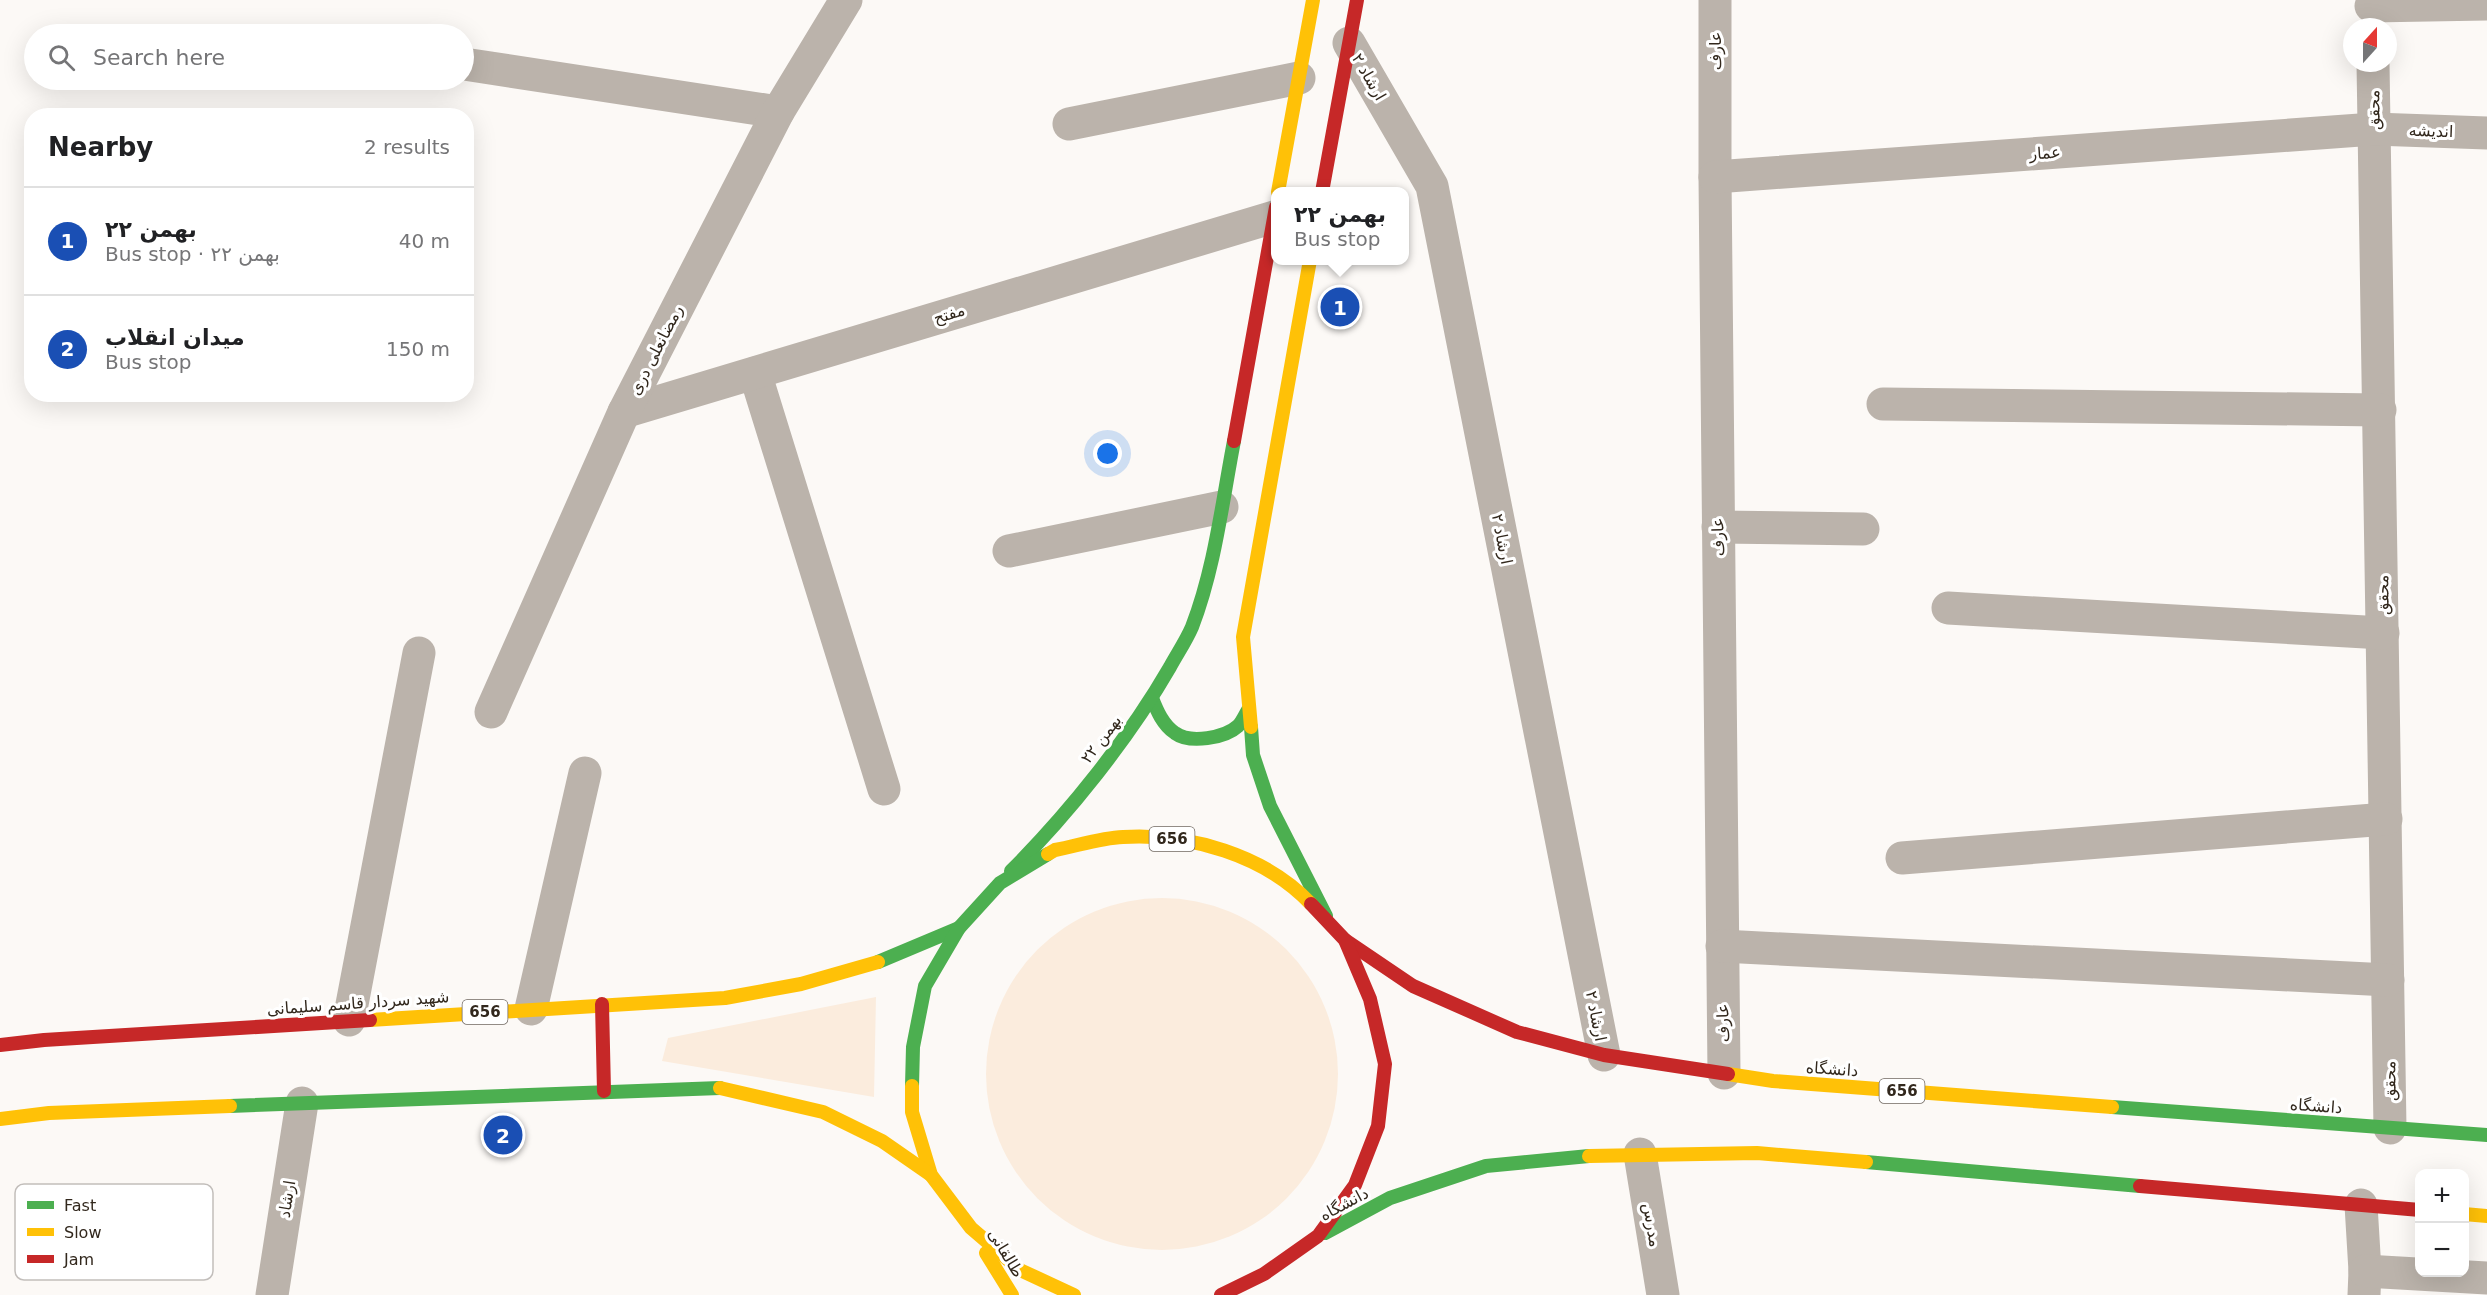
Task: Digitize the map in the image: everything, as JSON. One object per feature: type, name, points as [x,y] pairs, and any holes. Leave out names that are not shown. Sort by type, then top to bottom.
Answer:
[{"type":"main road","name":"۲۲ بهمن","points":[[1279,187],[1313,0]]},
{"type":"main road","points":[[1323,187],[1357,0]]},
{"type":"main road","name":"۲۲ بهمن","points":[[1000,883],[1035,848],[1095,775],[1152,698],[1191,629],[1210,572],[1271,233]]},
{"type":"main road","points":[[1309,265],[1243,637],[1253,754],[1270,806],[1329,923]]},
{"type":"main road","points":[[1152,698],[1160,718],[1179,736],[1198,738],[1225,734],[1238,726],[1248,710]]},
{"type":"main road","name":"656","points":[[931,1175],[912,1112],[913,1047],[925,986],[959,928],[1000,883],[1055,850],[1122,837],[1186,839],[1245,858],[1298,890],[1345,940],[1370,999],[1384,1064],[1378,1126],[1355,1185],[1318,1236],[1264,1275],[1221,1295]]},
{"type":"main road","name":"شهید سردار قاسم سلیمانی","points":[[0,1046],[44,1040],[725,998],[801,984],[885,960],[959,928]]},
{"type":"main road","name":"دانشگاه","points":[[1345,940],[1413,986],[1517,1032],[1604,1055],[1773,1081],[2487,1135]]},
{"type":"main road","points":[[602,1004],[604,1092]]},
{"type":"main road","name":"656","points":[[0,1119],[49,1113],[717,1087],[823,1112],[882,1141],[931,1175],[972,1228],[1020,1270],[1074,1295]]},
{"type":"main road","name":"دانشگاه","points":[[1318,1236],[1389,1198],[1486,1166],[1581,1155],[1757,1153],[2415,1210]]},
{"type":"main road","points":[[2469,1214],[2487,1216]]},
{"type":"main road","name":"طالقانی","points":[[972,1228],[1012,1295]]},
{"type":"main road","points":[[1245,1295],[1264,1275]]},
{"type":"street","name":"رمضانعلی دری","points":[[491,712],[624,412],[778,112],[846,0]]},
{"type":"street","name":"عارف","points":[[1715,0],[1714,177],[1724,1073]]},
{"type":"street","points":[[2372,11],[2487,4]]},
{"type":"street","name":"ارشاد ۲","points":[[1349,43],[1432,186],[1604,1055]]},
{"type":"street","points":[[474,66],[778,112]]},
{"type":"street","name":"محقق","points":[[2373,72],[2390,1128]]},
{"type":"street","points":[[1069,124],[1299,78]]},
{"type":"street","name":"عمار","points":[[1714,177],[2374,129]]},
{"type":"street","name":"اندیشه","points":[[2374,129],[2487,133]]},
{"type":"street","name":"مفتح","points":[[624,412],[755,373],[1271,207]]},
{"type":"street","points":[[755,373],[884,789]]},
{"type":"street","points":[[1883,404],[2380,410]]},
{"type":"street","points":[[1009,551],[1222,507]]},
{"type":"street","points":[[1718,527],[1863,529]]},
{"type":"street","points":[[1948,608],[2383,633]]},
{"type":"street","points":[[349,1020],[419,653]]},
{"type":"street","points":[[531,1009],[585,773]]},
{"type":"street","points":[[1902,858],[2386,819]]},
{"type":"street","points":[[1722,946],[2388,980]]},
{"type":"street","name":"ارشاد","points":[[272,1295],[302,1103]]},
{"type":"street","name":"مدرس","points":[[1640,1154],[1663,1295]]},
{"type":"street","points":[[2361,1205],[2364,1283],[2487,1278]]},
{"type":"shaded area","points":[[1162,898],[1196,901],[1229,911],[1274,938],[1298,962],[1325,1007],[1335,1040],[1338,1074],[1335,1108],[1325,1141],[1298,1186],[1274,1210],[1229,1237],[1196,1247],[1162,1250],[1128,1247],[1095,1237],[1050,1210],[1026,1186],[999,1141],[989,1108],[986,1074],[989,1040],[999,1007],[1026,962],[1050,938],[1095,911],[1128,901]]},
{"type":"shaded area","points":[[876,997],[874,1097],[662,1061],[668,1038]]},
{"type":"traffic: fast","points":[[1011,871],[1055,825],[1097,774],[1154,694],[1187,637],[1207,581],[1234,441]]},
{"type":"traffic: fast","points":[[1152,698],[1167,726],[1175,733],[1189,738],[1198,739],[1225,734],[1239,724],[1248,710]]},
{"type":"traffic: fast","points":[[1251,727],[1253,755],[1270,806],[1326,916]]},
{"type":"traffic: fast","points":[[912,1086],[913,1047],[925,986],[959,928],[1000,883],[1048,854]]},
{"type":"traffic: fast","points":[[878,962],[959,928]]},
{"type":"traffic: fast","points":[[230,1106],[720,1088]]},
{"type":"traffic: fast","points":[[2112,1107],[2487,1135]]},
{"type":"traffic: fast","points":[[1325,1233],[1390,1198],[1486,1166],[1589,1156]]},
{"type":"traffic: fast","points":[[1866,1162],[2140,1186]]},
{"type":"traffic: slow","points":[[1279,187],[1313,0]]},
{"type":"traffic: slow","points":[[1251,727],[1243,637],[1309,265]]},
{"type":"traffic: slow","points":[[1048,854],[1055,850],[1106,839],[1123,837],[1174,839],[1199,844],[1249,860],[1272,872],[1311,904]]},
{"type":"traffic: slow","points":[[370,1020],[725,998],[801,984],[878,962]]},
{"type":"traffic: slow","points":[[1728,1074],[1773,1081],[2112,1107]]},
{"type":"traffic: slow","points":[[912,1086],[912,1112],[931,1175],[971,1228],[1020,1270],[1074,1295]]},
{"type":"traffic: slow","points":[[720,1088],[823,1112],[882,1141],[931,1175]]},
{"type":"traffic: slow","points":[[0,1119],[49,1113],[230,1106]]},
{"type":"traffic: slow","points":[[1589,1156],[1757,1153],[1866,1162]]},
{"type":"traffic: slow","points":[[2469,1214],[2487,1216]]},
{"type":"traffic: slow","points":[[986,1253],[1012,1295]]},
{"type":"traffic: jam","points":[[1323,187],[1357,0]]},
{"type":"traffic: jam","points":[[1234,441],[1271,235]]},
{"type":"traffic: jam","points":[[1221,1295],[1264,1274],[1318,1236],[1355,1185],[1378,1126],[1385,1064],[1370,999],[1345,940],[1311,904]]},
{"type":"traffic: jam","points":[[1345,940],[1413,986],[1517,1032],[1604,1055],[1728,1074]]},
{"type":"traffic: jam","points":[[602,1004],[604,1091]]},
{"type":"traffic: jam","points":[[0,1045],[44,1040],[370,1020]]},
{"type":"traffic: jam","points":[[2140,1186],[2415,1210]]},
{"type":"place","name":"۲۲ بهمن","points":[[1340,307]]},
{"type":"place","name":"میدان انقلاب","points":[[503,1135]]}]
